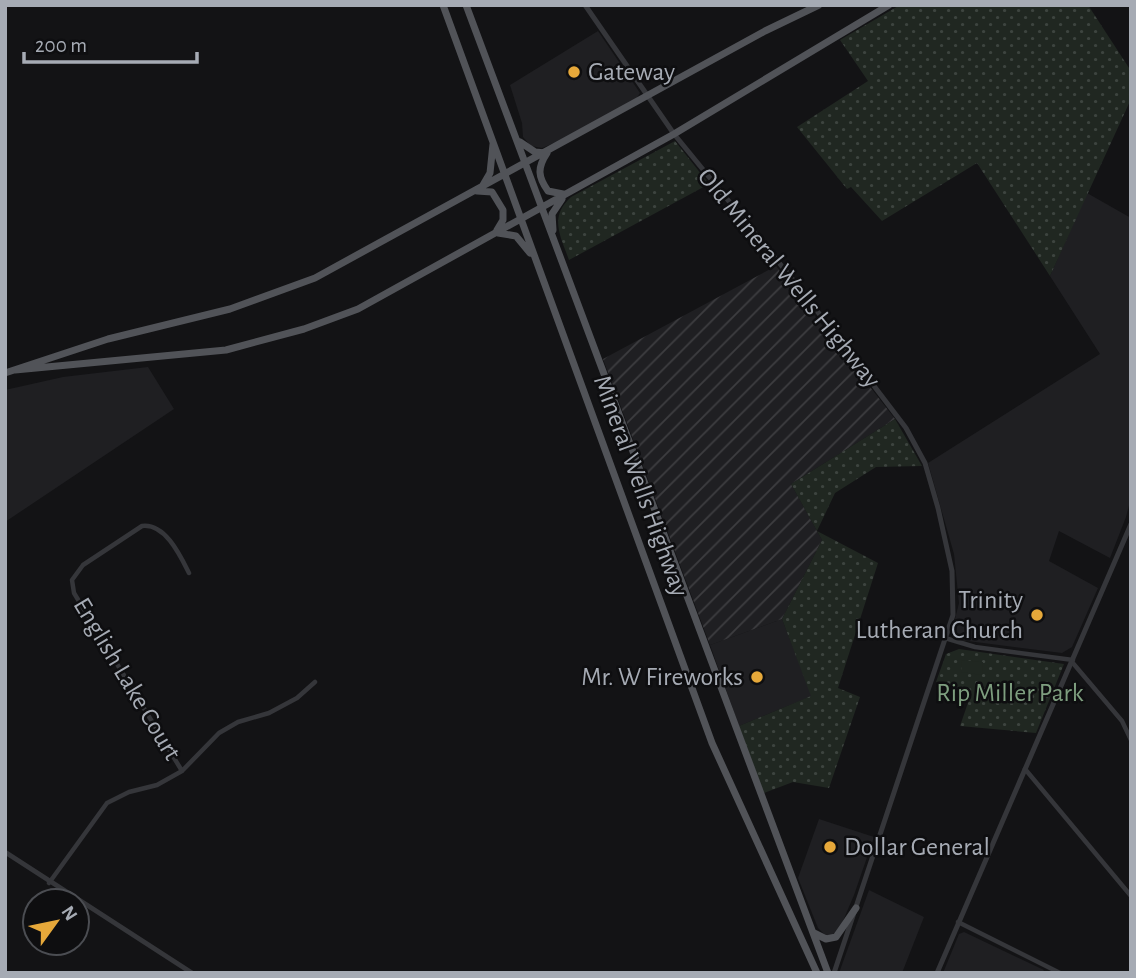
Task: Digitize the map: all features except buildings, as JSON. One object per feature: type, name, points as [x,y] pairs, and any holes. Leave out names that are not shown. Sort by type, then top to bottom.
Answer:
[{"type":"main road","name":"Mineral Wells Highway","points":[[443,5],[712,743],[817,973]]},
{"type":"main road","name":"Mineral Wells Highway","points":[[466,5],[812,930],[831,973]]},
{"type":"main road","points":[[5,373],[89,344],[220,312],[287,290],[346,262],[765,31],[819,5]]},
{"type":"main road","points":[[15,370],[189,355],[277,337],[358,309],[674,134],[889,5]]},
{"type":"main road","points":[[515,137],[529,150],[547,153]]},
{"type":"main road","points":[[477,191],[490,173],[493,140]]},
{"type":"main road","points":[[547,153],[540,164],[543,184],[554,194],[567,194]]},
{"type":"main road","points":[[477,191],[492,192],[503,210],[503,220],[494,233]]},
{"type":"main road","points":[[555,244],[552,214],[567,194]]},
{"type":"main road","points":[[494,233],[516,236],[538,266]]},
{"type":"main road","points":[[812,930],[822,938],[836,937],[856,908]]},
{"type":"street","name":"Old Mineral Wells Highway","points":[[586,5],[674,134],[796,283],[906,428],[925,463],[952,571],[954,602],[945,638],[856,908],[831,973]]},
{"type":"street","points":[[937,973],[1131,524]]},
{"type":"street","name":"English Lake Court","points":[[182,771],[74,593],[72,580],[83,565],[142,526],[148,525],[166,536],[189,573]]},
{"type":"street","points":[[945,638],[975,647],[1072,661],[1122,721],[1131,740]]},
{"type":"street","points":[[49,883],[107,803],[128,792],[157,785],[182,771],[219,733],[238,722],[276,709],[297,698],[315,682]]},
{"type":"street","points":[[1025,769],[1131,896]]},
{"type":"street","points":[[5,852],[49,883],[192,973]]},
{"type":"street","points":[[957,922],[1060,973]]},
{"type":"shaded area","points":[[598,31],[640,93],[635,101],[569,137],[542,148],[531,146],[523,137],[522,123],[510,85]]},
{"type":"shaded area","points":[[1087,193],[1131,218],[1131,498],[1126,517],[1110,558],[1059,531],[1049,561],[1098,588],[1072,647],[1062,653],[960,640],[952,631],[959,603],[954,554],[928,463],[1100,354],[1050,276]]},
{"type":"shaded area","points":[[776,266],[895,419],[791,484],[822,540],[782,619],[710,645],[603,359]]},
{"type":"shaded area","points":[[148,367],[174,409],[5,522],[5,390],[63,377]]},
{"type":"shaded area","points":[[782,619],[812,696],[739,726],[710,645]]},
{"type":"shaded area","points":[[819,819],[874,837],[840,928],[832,936],[825,935],[818,928],[798,878]]},
{"type":"shaded area","points":[[869,890],[924,917],[902,973],[839,973]]},
{"type":"shaded area","points":[[964,932],[1044,970],[1042,973],[943,973],[959,934]]},
{"type":"green space","points":[[900,5],[1088,5],[1131,71],[1131,99],[1050,276],[977,163],[882,221],[851,187],[847,189],[797,127],[868,81],[840,40]]},
{"type":"green space","points":[[675,141],[709,184],[569,260],[558,227],[564,204],[571,197]]},
{"type":"green space","points":[[895,419],[922,466],[876,467],[835,493],[817,531],[791,484]]},
{"type":"green space","points":[[817,531],[878,563],[838,688],[860,697],[829,788],[793,782],[764,793],[739,726],[811,696],[782,619],[822,540]]},
{"type":"green space","name":"Rip Miller Park","points":[[959,649],[1064,664],[1036,733],[960,726],[971,694],[936,682],[946,654]]},
{"type":"green space","points":[[962,660],[983,662],[982,675],[961,672]]},
{"type":"place","name":"Gateway","points":[[574,72]]},
{"type":"place","name":"Trinity Lutheran Church","points":[[1037,615]]},
{"type":"place","name":"Mr. W Fireworks","points":[[757,677]]},
{"type":"place","name":"Dollar General","points":[[830,847]]}]
